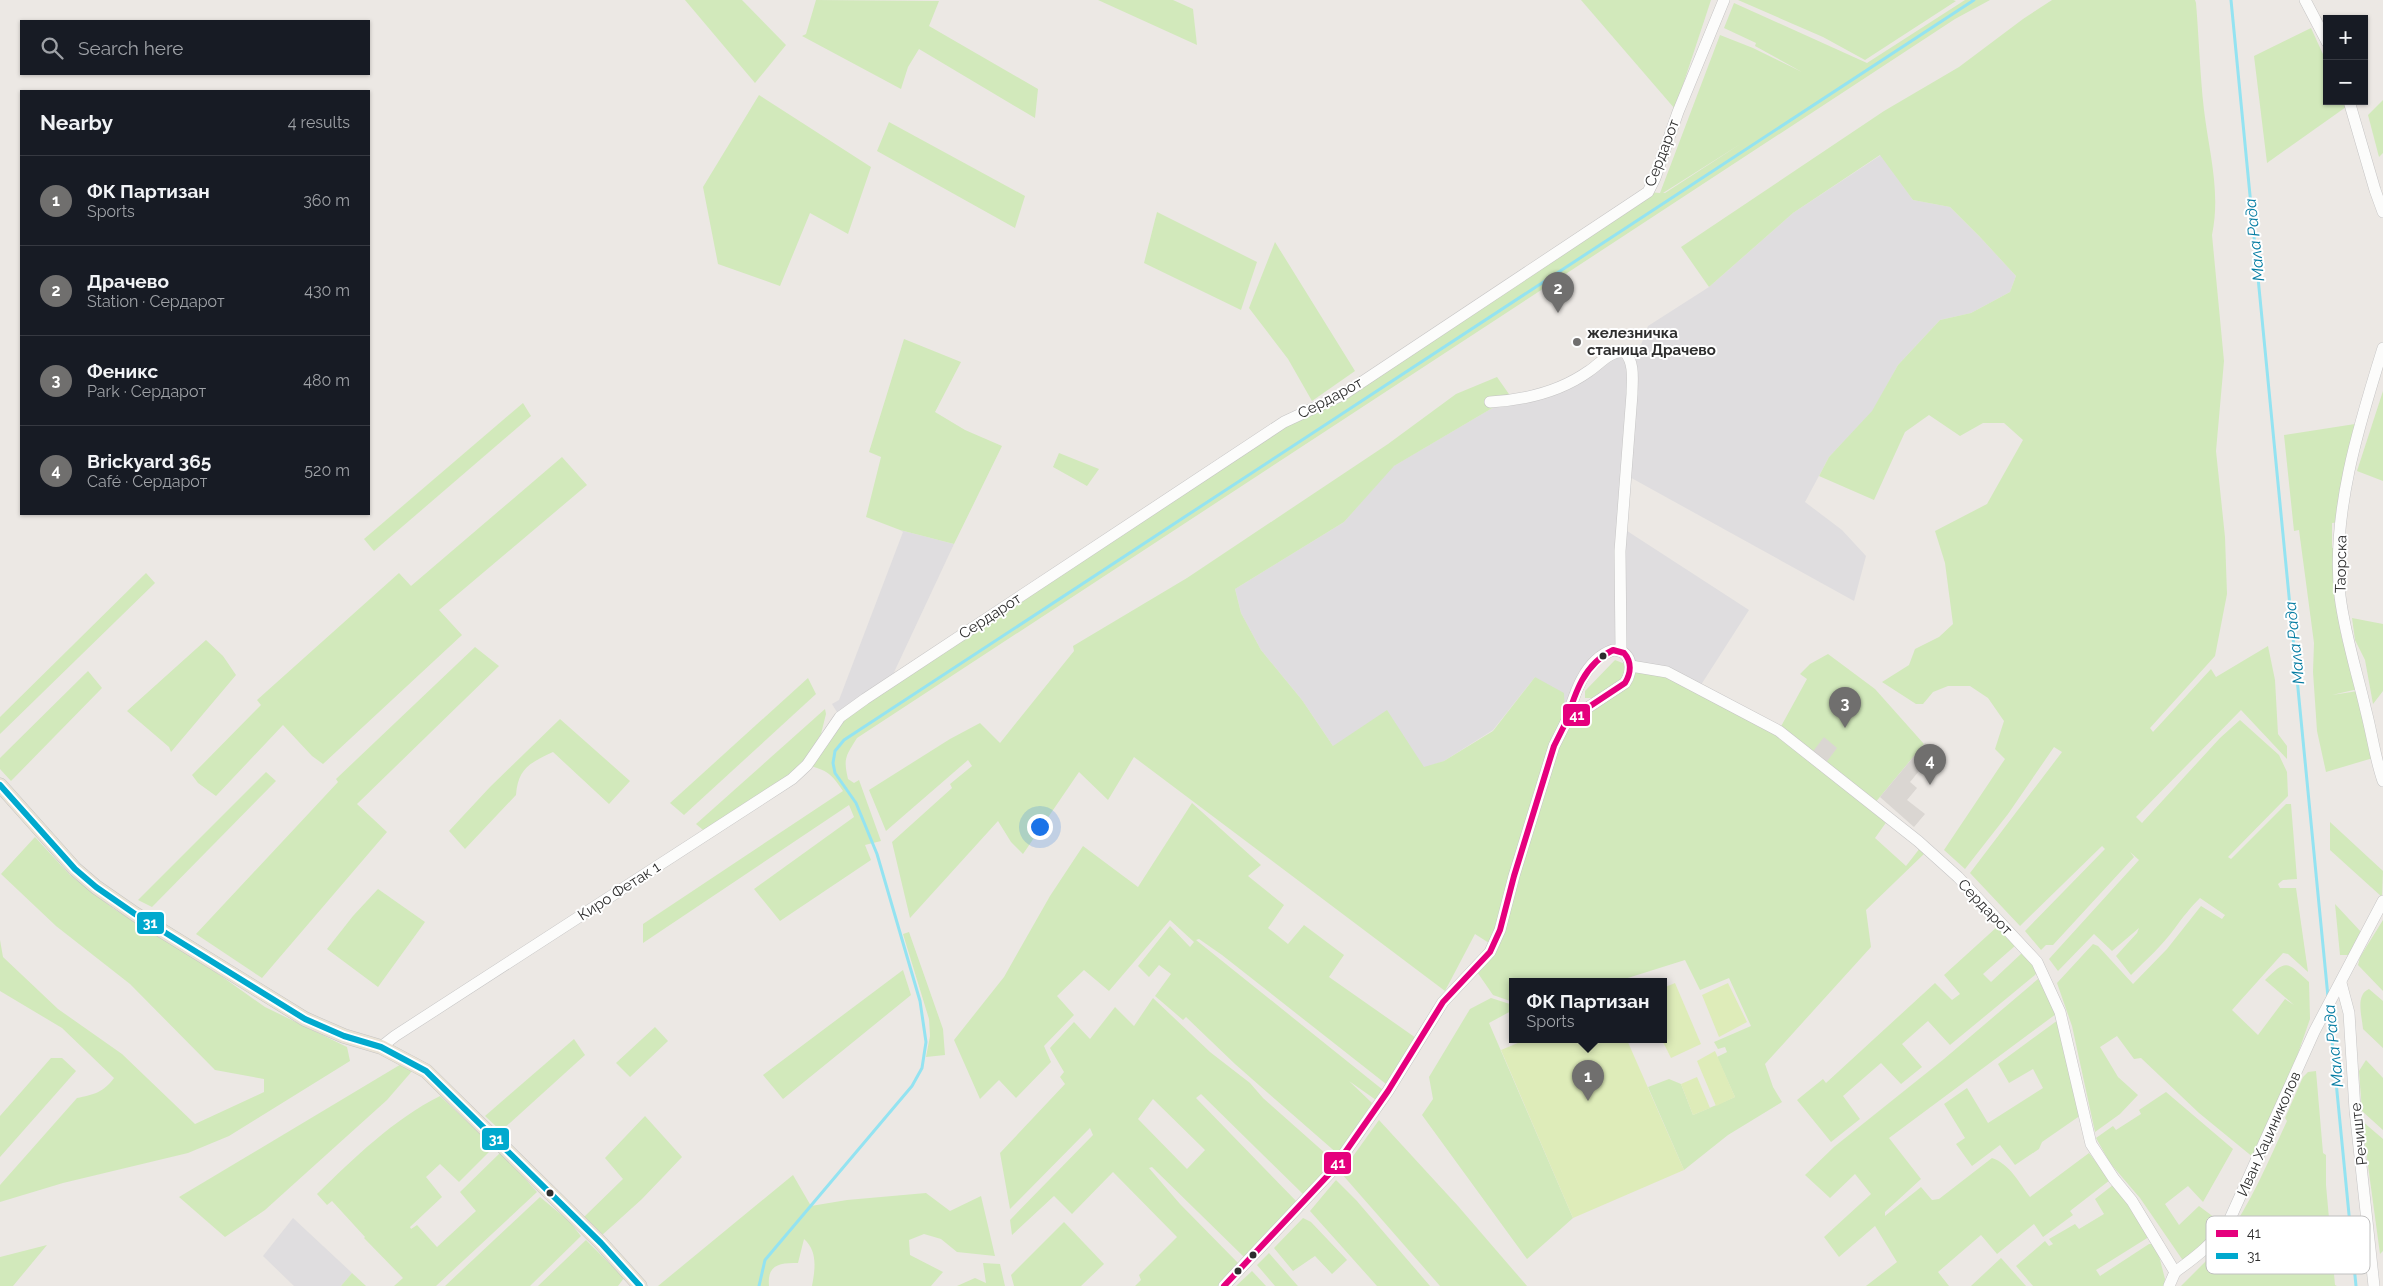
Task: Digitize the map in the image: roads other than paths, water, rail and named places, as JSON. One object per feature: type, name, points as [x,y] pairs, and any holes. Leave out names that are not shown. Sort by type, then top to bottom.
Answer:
[{"type":"main road","points":[[0,785],[75,869],[96,888],[257,991],[305,1019],[344,1036],[381,1047],[426,1071],[450,1093],[532,1178],[601,1243],[640,1286]]},
{"type":"street","name":"Сердарот","points":[[840,717],[1284,422],[1344,394],[1648,192],[1655,178],[1678,112],[1724,0]]},
{"type":"street","points":[[2304,0],[2323,35]]},
{"type":"street","points":[[2351,105],[2374,190],[2383,212]]},
{"type":"street","name":"Таорска","points":[[2383,348],[2359,426],[2347,487],[2340,554],[2340,594],[2349,650],[2383,781]]},
{"type":"street","points":[[1490,402],[1512,401],[1570,383],[1612,353],[1625,352],[1630,358],[1632,394],[1620,552],[1621,650]]},
{"type":"street","points":[[1224,1286],[1301,1207],[1332,1171],[1388,1091],[1443,1002],[1490,952],[1500,930],[1514,876],[1554,746],[1566,722],[1583,676],[1599,657],[1613,650],[1621,650],[1628,655],[1631,676],[1625,684],[1566,722]]},
{"type":"street","name":"Сердарот","points":[[1631,666],[1667,672],[1779,730],[1918,841],[1958,877],[2037,962],[2060,1012],[2091,1144],[2114,1179],[2132,1201],[2175,1272]]},
{"type":"street","name":"Киро Фетак 1","points":[[381,1047],[395,1036],[792,779],[808,765],[840,717]]},
{"type":"street","points":[[2341,983],[2348,964],[2383,901]]},
{"type":"street","name":"Иван Хаџиниколов","points":[[2232,1216],[2314,1032],[2341,983]]},
{"type":"street","name":"Речиште","points":[[2341,983],[2349,1013],[2356,1110],[2367,1216]]},
{"type":"street","points":[[395,1036],[393,1044],[398,1056]]},
{"type":"street","name":"Речиште","points":[[2370,1247],[2374,1286]]},
{"type":"street","name":"Иван Хаџиниколов","points":[[2175,1272],[2197,1258],[2206,1249]]},
{"type":"street","points":[[2169,1286],[2175,1272]]},
{"type":"waterway","points":[[759,1286],[765,1260],[912,1086],[922,1068],[926,1042],[920,1001],[877,854],[856,803],[835,773],[833,763],[835,751],[844,740],[1974,0]]},
{"type":"waterway","name":"Мала Рада","points":[[2231,0],[2328,997]]},
{"type":"waterway","name":"Мала Рада","points":[[2329,1010],[2349,1216]]},
{"type":"waterway","name":"Мала Рада","points":[[2355,1274],[2356,1286]]},
{"type":"place","name":"Драчево","points":[[1558,313]]},
{"type":"place","name":"железничка станица Драчево","points":[[1577,342]]},
{"type":"place","name":"Феникс","points":[[1845,728]]},
{"type":"place","name":"Brickyard 365","points":[[1930,785]]},
{"type":"place","name":"ФК Партизан","points":[[1588,1101]]}]
